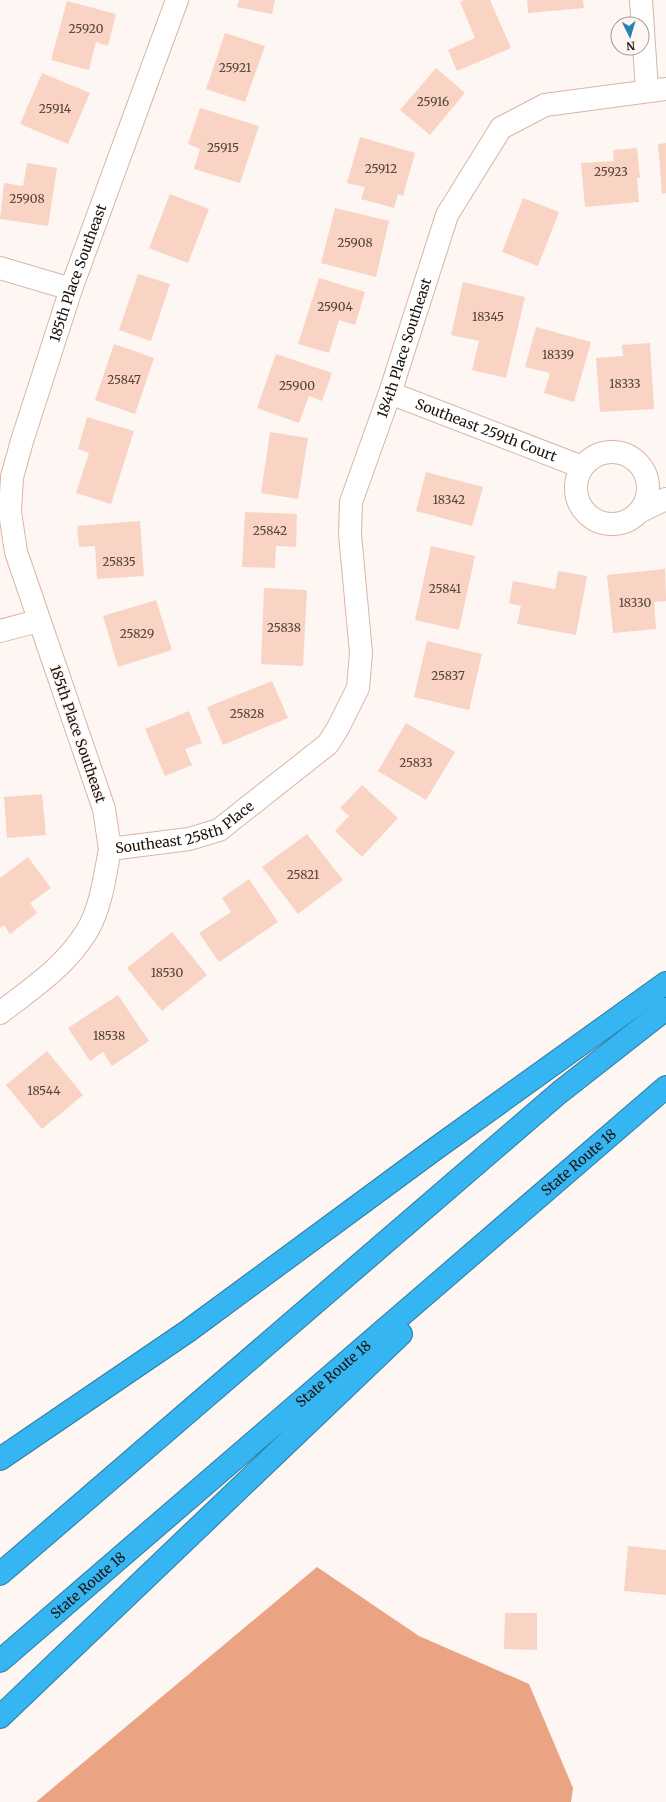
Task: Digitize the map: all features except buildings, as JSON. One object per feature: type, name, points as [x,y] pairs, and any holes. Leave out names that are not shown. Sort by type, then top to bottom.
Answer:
[{"type":"highway","points":[[0,1459],[188,1331],[435,1149],[666,983]]},
{"type":"highway","points":[[0,1574],[560,1092],[666,1009]]},
{"type":"highway","name":"State Route 18","points":[[0,1661],[666,1087]]},
{"type":"highway","points":[[0,1717],[595,1148]]},
{"type":"street","name":"185th Place Southeast","points":[[110,849],[104,809],[38,621],[8,555],[12,477],[71,289],[177,0]]},
{"type":"street","points":[[641,0],[657,89]]},
{"type":"street","name":"184th Place Southeast","points":[[338,728],[358,688],[361,654],[350,534],[351,502],[390,393],[447,215],[501,128],[545,105],[657,89]]},
{"type":"street","points":[[0,268],[71,289]]},
{"type":"street","name":"Southeast 259th Court","points":[[390,393],[582,468]]},
{"type":"street","points":[[612,452],[623,454],[634,459],[642,468],[646,479],[647,490],[645,502],[638,512],[630,519],[618,523],[606,524],[590,516],[578,502],[576,490],[577,478],[582,468],[590,459],[600,454],[612,452]]},
{"type":"street","points":[[638,512],[666,499]]},
{"type":"street","points":[[0,631],[38,621]]},
{"type":"street","name":"Southeast 258th Place","points":[[0,1013],[53,971],[87,931],[102,892],[110,849],[189,839],[219,830],[328,744],[338,728]]},
{"type":"shaded area","points":[[317,1567],[419,1636],[529,1684],[573,1788],[571,1802],[36,1802]]}]
